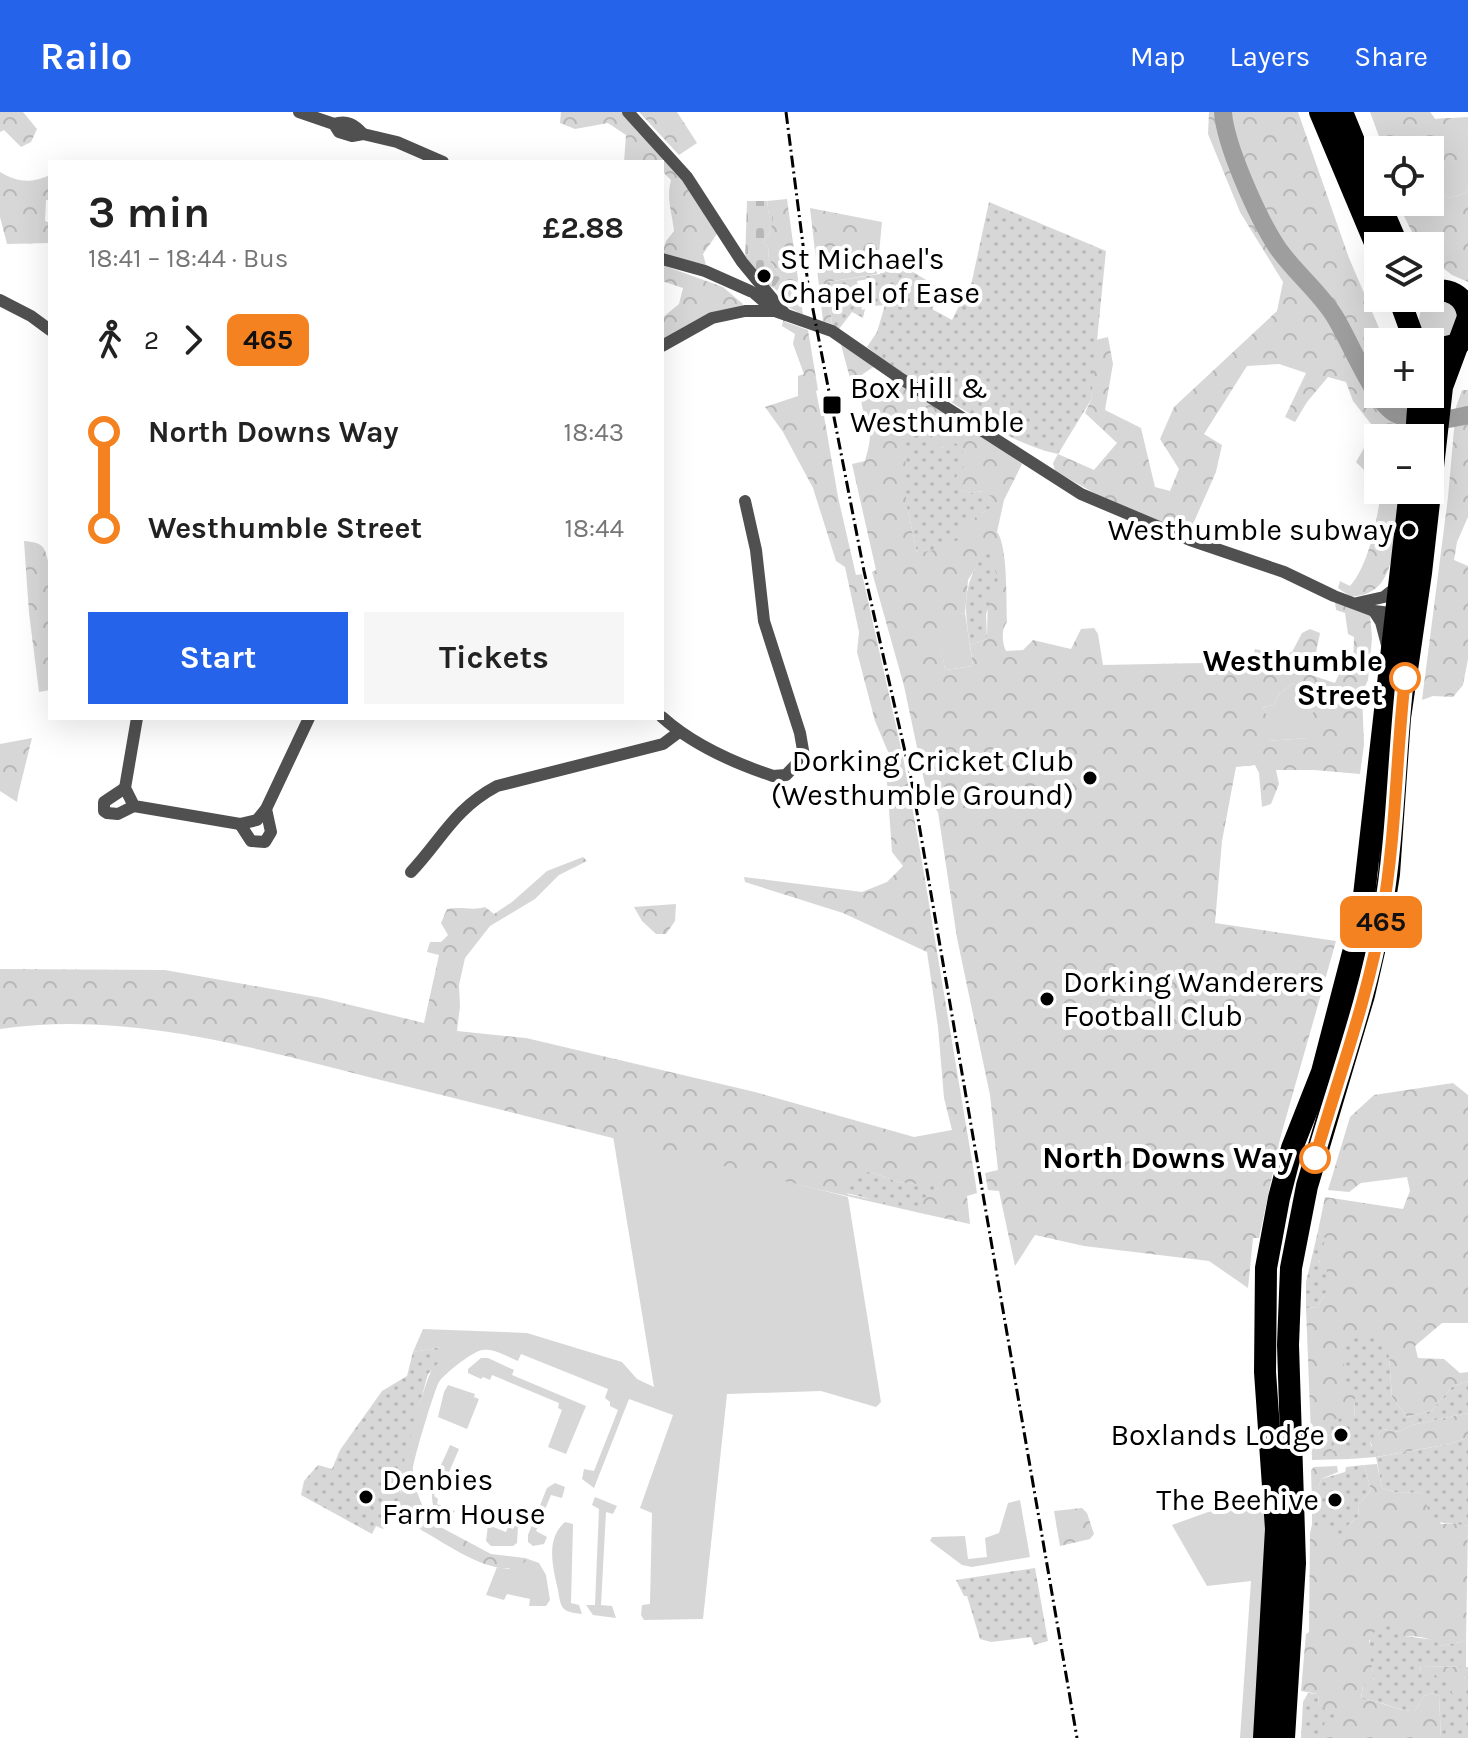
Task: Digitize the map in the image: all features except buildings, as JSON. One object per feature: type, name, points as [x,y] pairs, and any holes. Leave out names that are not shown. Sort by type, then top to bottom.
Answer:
[{"type":"highway","points":[[1320,112],[1370,232]]},
{"type":"highway","points":[[1342,112],[1364,166]]},
{"type":"highway","points":[[1444,293],[1457,295],[1463,301],[1468,316],[1444,375]]},
{"type":"highway","points":[[1444,348],[1459,344]]},
{"type":"highway","points":[[1284,1738],[1295,1563],[1288,1345],[1291,1268],[1307,1186],[1364,995],[1389,874],[1408,592],[1410,504]]},
{"type":"highway","points":[[1264,1738],[1276,1529],[1265,1372],[1266,1268],[1292,1148],[1322,1072],[1361,922],[1390,656],[1385,613],[1408,592],[1419,504]]},
{"type":"street","points":[[299,112],[334,124],[339,132],[397,142],[438,160]]},
{"type":"street","points":[[628,112],[687,177],[742,262],[780,313]]},
{"type":"street","points":[[664,260],[705,271],[752,292],[780,313]]},
{"type":"street","points":[[0,300],[48,329]]},
{"type":"street","points":[[664,345],[714,317],[745,311],[780,313],[832,331],[1081,494],[1190,540],[1284,572],[1385,613]]},
{"type":"street","points":[[664,719],[679,732],[732,760],[773,776],[786,775],[804,756],[800,733],[764,621],[756,550],[745,501]]},
{"type":"street","points":[[1354,603],[1408,592]]},
{"type":"street","points":[[134,806],[125,788],[137,720]]},
{"type":"street","points":[[125,788],[104,802],[104,811],[118,814],[134,806],[240,824],[257,820],[266,809],[308,720]]},
{"type":"street","points":[[411,872],[467,804],[497,786],[663,744],[679,732]]},
{"type":"street","points":[[240,824],[251,841],[265,842],[271,832],[266,809]]},
{"type":"green space","points":[[0,112],[23,112],[37,129],[31,142],[21,147],[4,130],[0,132]]},
{"type":"green space","points":[[561,112],[624,112],[686,183],[719,231],[703,254],[706,265],[664,254],[666,241],[674,231],[669,199],[671,180],[664,173],[664,160],[624,160],[626,135],[608,123],[575,129],[560,123]]},
{"type":"green space","points":[[639,112],[677,112],[697,143],[679,155]]},
{"type":"green space","points":[[1209,112],[1298,112],[1364,293],[1364,312],[1372,312],[1379,328],[1364,328],[1364,408],[1408,408],[1406,424],[1371,424],[1353,401],[1346,382],[1328,377],[1295,422],[1285,417],[1306,373],[1279,364],[1247,366],[1204,434],[1222,445],[1216,472],[1189,533],[1096,494],[1055,471],[1053,463],[1058,454],[1094,470],[1117,443],[1085,413],[1091,400],[1095,340],[1108,337],[1113,364],[1105,410],[1141,428],[1155,487],[1170,491],[1179,469],[1160,439],[1174,407],[1277,311],[1283,282],[1240,212],[1208,134]]},
{"type":"green space","points":[[1370,112],[1430,112],[1435,119],[1468,117],[1468,191],[1458,196],[1444,196],[1444,136],[1379,136]]},
{"type":"green space","points":[[1381,112],[1430,112],[1435,119],[1451,118],[1449,131],[1461,148],[1459,160],[1444,164],[1444,136],[1384,136],[1381,132]]},
{"type":"green space","points":[[0,172],[24,181],[48,176],[45,221],[48,222],[48,243],[7,244],[0,217]]},
{"type":"green space","points":[[1468,191],[1468,282],[1444,269],[1444,232],[1412,232],[1404,216],[1444,216],[1444,196],[1458,196]]},
{"type":"green space","points":[[787,199],[803,315],[788,307],[786,298],[774,288],[781,277],[769,260],[768,247],[763,242],[771,231],[767,201]]},
{"type":"green space","points":[[747,201],[767,201],[769,215],[773,217],[771,231],[763,242],[768,247],[769,260],[781,277],[774,288],[767,285],[745,262]]},
{"type":"green space","points":[[989,202],[1106,251],[1091,400],[1058,454],[1026,444],[994,428],[900,371],[867,347],[877,332],[885,305],[873,306],[869,279],[857,281],[862,310],[865,309],[863,318],[852,312],[839,329],[832,324],[827,282],[880,274],[882,253],[941,289],[932,309],[952,320],[961,302],[966,303]]},
{"type":"green space","points":[[810,208],[882,222],[877,274],[827,282],[832,324],[823,321]]},
{"type":"green space","points":[[664,266],[723,287],[743,304],[664,340],[664,316],[679,304],[683,288],[664,282]]},
{"type":"green space","points":[[1444,299],[1461,312],[1452,337],[1444,338],[1444,328],[1421,328],[1419,320],[1421,312],[1444,312]]},
{"type":"green space","points":[[783,321],[808,330],[816,391],[821,416],[824,416],[838,497],[856,575],[862,574],[903,757],[977,1193],[967,1196],[970,1224],[204,1038],[103,1025],[51,1024],[0,1029],[0,969],[165,970],[322,998],[424,1023],[439,955],[427,952],[430,942],[441,942],[448,935],[441,923],[447,909],[485,907],[494,914],[547,871],[583,857],[587,861],[559,875],[535,899],[490,926],[465,958],[459,985],[457,1031],[526,1038],[755,1092],[914,1137],[952,1130],[944,1098],[927,952],[843,913],[745,882],[744,877],[862,892],[887,882],[903,866],[892,852],[887,782],[891,759],[875,721],[857,652],[859,632],[845,567],[836,561],[813,488],[783,432],[765,407],[798,396],[798,376],[804,374],[793,344],[795,334],[782,326]],"holes":[[[871,1172],[898,1182],[938,1187],[930,1194],[908,1200],[882,1200],[847,1194]]]},
{"type":"green space","points":[[840,341],[875,366],[851,382]]},
{"type":"green space","points":[[894,377],[971,426],[1022,464],[1004,500],[997,532],[1001,539],[1006,575],[1007,622],[1003,636],[1006,651],[1023,650],[1033,640],[1071,649],[1081,629],[1094,628],[1098,634],[1103,665],[1251,662],[1255,649],[1282,655],[1292,652],[1302,633],[1310,629],[1320,633],[1314,663],[1308,662],[1305,673],[1335,683],[1343,665],[1353,665],[1354,637],[1348,634],[1345,613],[1336,610],[1335,602],[1370,615],[1372,638],[1368,680],[1362,693],[1364,745],[1360,774],[1276,770],[1279,784],[1271,804],[1262,807],[1259,773],[1255,765],[1236,767],[1222,841],[1215,923],[1336,941],[1280,1139],[1259,1238],[1253,1238],[1248,1288],[1209,1261],[1084,1246],[1035,1235],[1015,1266],[999,1191],[988,1190],[985,1173],[998,1170],[990,1095],[957,938],[938,812],[928,799],[904,686],[872,572],[876,570],[852,464],[865,461],[869,443],[870,429],[861,398]],"holes":[[[906,421],[933,428],[931,441],[944,448],[960,490],[971,493],[983,491],[990,508],[917,553],[908,511]],[[989,546],[987,639],[970,645],[973,666],[945,670],[937,618],[965,613],[968,580]],[[1293,683],[1314,698],[1308,738],[1268,741],[1268,718],[1263,707],[1274,705],[1279,694]]]},
{"type":"green space","points":[[1462,390],[1468,390],[1468,517],[1457,542],[1454,560],[1468,566],[1468,659],[1463,685],[1453,697],[1433,696],[1422,700],[1448,497],[1456,407]]},
{"type":"green space","points":[[915,411],[932,413],[932,441],[944,448],[953,442],[962,447],[964,466],[954,480],[963,484],[961,490],[971,493],[983,491],[992,497],[990,508],[963,525],[958,540],[935,550],[917,553],[906,502],[905,421],[915,421]]},
{"type":"green space","points":[[1364,448],[1364,470],[1356,462]]},
{"type":"green space","points":[[1379,504],[1400,504],[1394,547],[1386,575],[1368,593],[1351,597],[1338,588],[1340,581],[1350,586],[1357,577],[1375,527]]},
{"type":"green space","points":[[24,541],[42,546],[48,563],[48,690],[39,692]]},
{"type":"green space","points":[[989,545],[998,581],[986,614],[987,639],[970,645],[967,592],[974,570]]},
{"type":"green space","points":[[965,613],[973,666],[945,670],[936,617]]},
{"type":"green space","points":[[1293,683],[1314,698],[1309,738],[1267,741],[1268,718],[1263,707],[1274,705],[1279,694]]},
{"type":"green space","points":[[32,738],[17,802],[0,791],[0,744]]},
{"type":"green space","points":[[676,904],[675,921],[666,934],[656,934],[642,921],[634,907]]},
{"type":"green space","points":[[1453,1083],[1468,1095],[1468,1323],[1442,1323],[1415,1346],[1418,1358],[1444,1359],[1460,1373],[1468,1372],[1468,1381],[1452,1387],[1431,1411],[1407,1417],[1392,1397],[1389,1356],[1355,1397],[1354,1455],[1350,1459],[1312,1460],[1306,1308],[1317,1307],[1326,1292],[1318,1255],[1325,1239],[1318,1231],[1325,1197],[1403,1209],[1410,1191],[1407,1177],[1361,1183],[1349,1192],[1328,1190],[1350,1117],[1374,1095]]},
{"type":"green space","points":[[613,1136],[848,1197],[881,1402],[876,1407],[821,1391],[727,1394],[703,1619],[644,1620],[641,1615],[642,1605],[650,1604],[652,1513],[640,1508],[673,1415],[629,1399],[594,1488],[582,1479],[584,1469],[594,1471],[618,1410],[610,1406],[605,1398],[608,1389],[521,1354],[518,1361],[492,1350],[479,1351],[442,1378],[429,1411],[413,1470],[417,1490],[431,1522],[421,1530],[406,1507],[401,1491],[408,1442],[441,1347],[413,1352],[423,1329],[527,1333],[622,1362],[637,1379],[654,1387]]},
{"type":"green space","points":[[871,1172],[898,1182],[939,1186],[924,1198],[921,1211],[846,1193],[850,1174]]},
{"type":"green space","points":[[1318,1231],[1326,1239],[1319,1262],[1327,1266],[1326,1292],[1317,1307],[1306,1308],[1306,1282]]},
{"type":"green space","points":[[1363,1336],[1381,1338],[1389,1356],[1392,1397],[1407,1417],[1431,1411],[1452,1387],[1468,1381],[1468,1413],[1412,1425],[1399,1432],[1383,1429],[1370,1442],[1376,1448],[1377,1457],[1450,1444],[1468,1437],[1468,1527],[1431,1520],[1423,1493],[1382,1488],[1376,1457],[1350,1459],[1354,1455],[1352,1449],[1332,1451],[1330,1420],[1355,1416],[1355,1397],[1346,1386],[1342,1348],[1350,1339]]},
{"type":"green space","points":[[441,1347],[442,1359],[428,1374],[405,1456],[400,1490],[412,1519],[391,1511],[383,1529],[376,1526],[372,1534],[301,1495],[304,1481],[318,1465],[332,1469],[340,1450],[382,1391],[407,1376],[413,1352]]},
{"type":"green space","points":[[481,1358],[488,1358],[514,1370],[512,1375],[586,1406],[566,1454],[548,1447],[562,1410],[558,1408],[559,1403],[492,1375],[490,1380],[468,1373],[468,1369]]},
{"type":"green space","points":[[448,1385],[475,1394],[474,1397],[479,1399],[467,1429],[438,1417]]},
{"type":"green space","points":[[1468,1413],[1468,1437],[1450,1444],[1376,1457],[1370,1441],[1383,1429],[1399,1432],[1412,1425]]},
{"type":"green space","points":[[450,1445],[459,1449],[446,1479],[442,1477],[434,1496],[438,1499],[437,1504],[455,1511],[445,1521],[437,1513],[432,1495]]},
{"type":"green space","points":[[1377,1464],[1382,1488],[1423,1493],[1441,1524],[1459,1523],[1468,1527],[1466,1641],[1440,1646],[1416,1637],[1369,1640],[1374,1681],[1363,1686],[1361,1698],[1415,1711],[1424,1696],[1431,1693],[1439,1696],[1441,1738],[1318,1738],[1327,1710],[1319,1704],[1318,1694],[1301,1691],[1306,1634],[1309,1632],[1312,1525],[1348,1525],[1358,1517],[1359,1504],[1371,1490],[1364,1465]]},
{"type":"green space","points":[[1364,1465],[1371,1490],[1359,1504],[1358,1517],[1348,1525],[1345,1533],[1330,1536],[1322,1527],[1312,1525],[1312,1503],[1315,1502],[1321,1479],[1345,1472],[1346,1467]]},
{"type":"green space","points":[[1337,1466],[1338,1472],[1321,1479],[1315,1502],[1312,1503],[1311,1470],[1314,1467]]},
{"type":"green space","points":[[555,1483],[565,1487],[562,1498],[551,1495],[536,1531],[547,1537],[544,1544],[533,1546],[528,1542],[528,1535],[547,1488]]},
{"type":"green space","points":[[595,1497],[617,1506],[613,1514],[606,1512],[601,1605],[612,1606],[616,1618],[593,1615],[586,1605],[595,1605],[599,1509],[592,1505]]},
{"type":"green space","points":[[1020,1500],[1030,1557],[972,1567],[962,1565],[930,1541],[932,1537],[965,1536],[968,1559],[987,1557],[985,1538],[999,1533],[1008,1503]]},
{"type":"green space","points":[[1257,1504],[1265,1509],[1265,1549],[1254,1738],[1240,1738],[1251,1581],[1207,1586],[1172,1525],[1208,1512]]},
{"type":"green space","points":[[1082,1508],[1087,1513],[1094,1534],[1090,1539],[1060,1546],[1054,1511]]},
{"type":"green space","points":[[521,1511],[524,1512],[518,1526],[517,1543],[513,1546],[491,1546],[486,1541],[488,1525],[506,1532],[508,1527],[513,1529]]},
{"type":"green space","points":[[431,1522],[491,1554],[525,1558],[526,1561],[515,1567],[488,1565],[421,1530]]},
{"type":"green space","points":[[565,1522],[573,1524],[571,1603],[579,1605],[582,1614],[563,1608],[554,1572],[553,1545]]},
{"type":"green space","points":[[525,1558],[539,1563],[546,1575],[550,1600],[546,1606],[529,1606],[530,1599],[507,1594],[504,1600],[486,1595],[497,1567],[508,1569],[526,1561]]},
{"type":"green space","points":[[1035,1568],[1048,1641],[1034,1645],[1031,1637],[991,1642],[980,1639],[967,1596],[964,1596],[956,1580]]},
{"type":"green space","points":[[1388,1623],[1399,1627],[1404,1636],[1435,1640],[1440,1646],[1466,1641],[1466,1667],[1421,1666],[1420,1672],[1435,1674],[1440,1681],[1450,1682],[1452,1693],[1463,1693],[1463,1678],[1468,1677],[1468,1738],[1441,1738],[1439,1696],[1431,1693],[1424,1696],[1415,1711],[1361,1699],[1363,1686],[1374,1680],[1370,1640],[1379,1628]]},
{"type":"green space","points":[[1421,1666],[1468,1667],[1468,1677],[1463,1678],[1464,1693],[1451,1693],[1440,1681],[1420,1672]]},
{"type":"green space","points":[[1308,1693],[1318,1694],[1319,1704],[1335,1712],[1334,1721],[1325,1723],[1318,1738],[1301,1738],[1303,1702]]},
{"type":"waterway","points":[[1223,112],[1236,162],[1269,234],[1335,317],[1379,398],[1396,414],[1413,420],[1442,420],[1468,415]]},
{"type":"railway","points":[[786,112],[808,284],[864,571],[911,778],[1077,1738]]},
{"type":"bus line","name":"465","points":[[1315,1158],[1377,946],[1389,874],[1405,678]]},
{"type":"place","name":"St Michael's Chapel of Ease","points":[[764,276]]},
{"type":"place","name":"Box Hill & Westhumble","points":[[832,405]]},
{"type":"place","name":"Westhumble subway","points":[[1409,530]]},
{"type":"place","name":"Westhumble Street","points":[[1405,678]]},
{"type":"place","name":"Dorking Cricket Club (Westhumble Ground)","points":[[1090,778]]},
{"type":"place","name":"Dorking Wanderers Football Club","points":[[1047,999]]},
{"type":"place","name":"North Downs Way","points":[[1315,1158]]},
{"type":"place","name":"Boxlands Lodge","points":[[1341,1435]]},
{"type":"place","name":"Denbies Farm House","points":[[366,1497]]},
{"type":"place","name":"The Beehive","points":[[1335,1500]]}]
